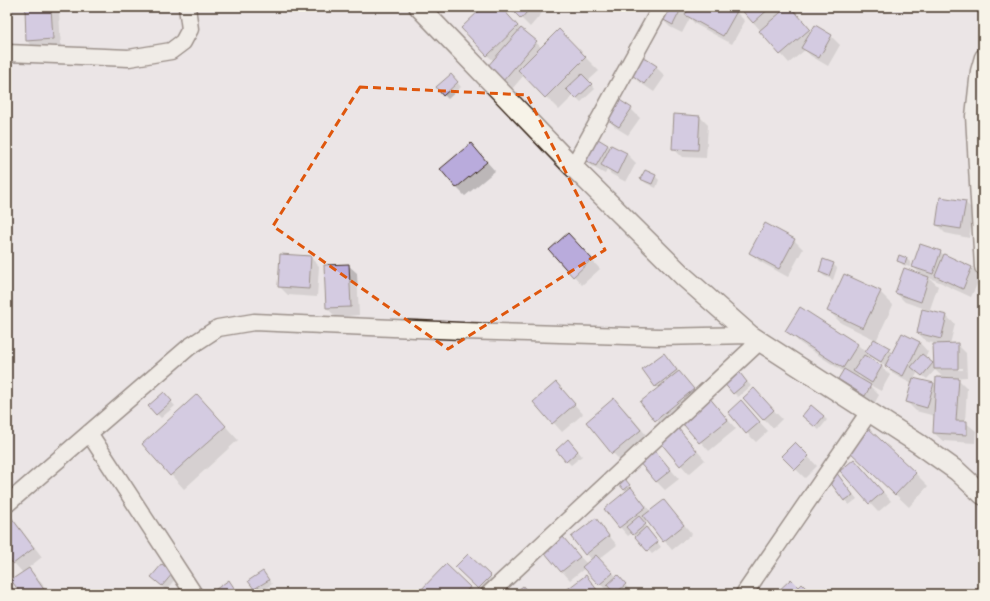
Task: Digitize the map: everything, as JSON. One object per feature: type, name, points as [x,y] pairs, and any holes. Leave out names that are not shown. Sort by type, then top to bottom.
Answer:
[{"type":"street","points":[[7,53],[129,58],[171,51],[183,42],[190,29],[187,7]]},
{"type":"street","points":[[419,7],[573,167],[683,276],[755,338],[957,471],[982,492]]},
{"type":"street","points":[[573,167],[661,7]]},
{"type":"street","points":[[983,58],[979,71],[974,116],[981,204],[983,267]]},
{"type":"street","points":[[7,504],[189,347],[218,328],[254,322],[644,337],[755,338]]},
{"type":"street","points":[[489,594],[755,338]]},
{"type":"street","points":[[744,594],[869,412]]},
{"type":"street","points":[[89,433],[194,594]]},
{"type":"highlighted area","points":[[360,87],[527,95],[605,250],[448,349],[273,226]]},
{"type":"building","points":[[25,7],[51,7],[53,39],[26,41]]},
{"type":"building","points":[[483,7],[501,7],[518,26],[487,56],[461,28]]},
{"type":"building","points":[[516,7],[531,7],[521,19],[513,11]]},
{"type":"building","points":[[666,7],[682,7],[673,25],[660,18]]},
{"type":"building","points":[[689,7],[728,7],[737,11],[723,36],[685,15]]},
{"type":"building","points":[[739,7],[771,7],[753,23]]},
{"type":"building","points":[[787,7],[791,7],[810,29],[780,55],[759,31]]},
{"type":"building","points":[[815,25],[832,35],[819,58],[801,48]]},
{"type":"building","points":[[521,28],[537,41],[503,81],[487,67]]},
{"type":"building","points":[[559,29],[586,57],[545,98],[518,70]]},
{"type":"building","points":[[640,55],[657,66],[644,84],[628,72]]},
{"type":"building","points":[[451,74],[458,82],[443,96],[436,87]]},
{"type":"building","points":[[582,74],[592,84],[576,99],[566,89]]},
{"type":"building","points":[[618,99],[632,108],[619,127],[605,118]]},
{"type":"building","points":[[674,114],[700,116],[698,150],[672,149]]},
{"type":"building","points":[[593,136],[608,145],[596,166],[581,158]]},
{"type":"building","points":[[471,143],[487,162],[456,188],[440,169]]},
{"type":"building","points":[[611,145],[627,153],[617,174],[601,165]]},
{"type":"building","points":[[645,170],[656,175],[652,184],[640,179]]},
{"type":"building","points":[[940,197],[966,201],[961,229],[936,225]]},
{"type":"building","points":[[765,223],[795,239],[779,269],[749,253]]},
{"type":"building","points":[[568,233],[592,259],[573,277],[549,250]]},
{"type":"building","points":[[920,244],[941,251],[933,274],[912,267]]},
{"type":"building","points":[[280,254],[311,256],[309,289],[278,287]]},
{"type":"building","points":[[944,254],[972,267],[963,289],[935,276]]},
{"type":"building","points":[[899,255],[907,258],[905,264],[897,261]]},
{"type":"building","points":[[823,259],[834,263],[829,276],[819,272]]},
{"type":"building","points":[[349,264],[351,307],[326,308],[324,265]]},
{"type":"building","points":[[904,268],[929,277],[921,302],[895,293]]},
{"type":"building","points":[[844,274],[881,291],[863,328],[827,311]]},
{"type":"building","points":[[800,307],[858,344],[843,368],[785,331]]},
{"type":"building","points":[[922,309],[947,315],[941,339],[917,333]]},
{"type":"building","points":[[902,333],[920,342],[903,376],[885,366]]},
{"type":"building","points":[[874,339],[890,348],[881,362],[865,352]]},
{"type":"building","points":[[958,343],[958,369],[934,369],[933,344]]},
{"type":"building","points":[[664,353],[677,370],[655,387],[642,369]]},
{"type":"building","points":[[922,354],[933,363],[922,376],[911,367]]},
{"type":"building","points":[[864,355],[882,366],[872,383],[853,371]]},
{"type":"building","points":[[737,369],[747,382],[733,394],[723,382]]},
{"type":"building","points":[[844,369],[871,385],[865,396],[838,379]]},
{"type":"building","points":[[679,371],[694,389],[655,421],[640,402]]},
{"type":"building","points":[[936,377],[959,378],[956,421],[967,421],[967,435],[933,433]]},
{"type":"building","points":[[913,378],[934,383],[927,408],[906,402]]},
{"type":"building","points":[[556,382],[575,404],[552,424],[533,402]]},
{"type":"building","points":[[754,388],[774,410],[763,420],[743,398]]},
{"type":"building","points":[[164,392],[172,401],[156,415],[148,406]]},
{"type":"building","points":[[197,394],[226,426],[170,476],[142,444]]},
{"type":"building","points":[[708,396],[728,420],[699,443],[679,419]]},
{"type":"building","points":[[614,398],[641,430],[612,454],[586,422]]},
{"type":"building","points":[[741,400],[760,422],[746,434],[728,412]]},
{"type":"building","points":[[811,405],[824,416],[815,427],[802,416]]},
{"type":"building","points":[[866,426],[916,473],[895,495],[846,448]]},
{"type":"building","points":[[678,428],[697,451],[680,466],[660,442]]},
{"type":"building","points":[[568,439],[578,451],[566,462],[556,450]]},
{"type":"building","points":[[795,442],[809,456],[795,470],[781,456]]},
{"type":"building","points":[[654,449],[671,470],[656,482],[638,461]]},
{"type":"building","points":[[854,459],[883,492],[869,504],[840,471]]},
{"type":"building","points":[[836,472],[853,495],[844,501],[827,478]]},
{"type":"building","points":[[625,479],[630,485],[624,490],[619,484]]},
{"type":"building","points":[[631,487],[646,507],[619,528],[604,509]]},
{"type":"building","points":[[664,500],[684,525],[663,542],[643,516]]},
{"type":"building","points":[[8,513],[34,548],[13,564],[7,556]]},
{"type":"building","points":[[639,516],[646,524],[633,535],[626,527]]},
{"type":"building","points":[[596,518],[609,536],[585,555],[571,537]]},
{"type":"building","points":[[646,527],[658,542],[647,551],[635,537]]},
{"type":"building","points":[[563,537],[580,557],[561,572],[545,553]]},
{"type":"building","points":[[468,554],[491,576],[478,589],[455,567]]},
{"type":"building","points":[[596,555],[613,573],[599,585],[582,567]]},
{"type":"building","points":[[162,564],[173,573],[162,586],[151,577]]},
{"type":"building","points":[[446,564],[470,587],[464,594],[417,594]]},
{"type":"building","points":[[29,568],[47,594],[21,594],[11,580]]},
{"type":"building","points":[[263,571],[269,580],[254,589],[248,581]]},
{"type":"building","points":[[586,575],[600,594],[561,594]]},
{"type":"building","points":[[618,575],[626,584],[615,594],[607,585]]},
{"type":"building","points":[[791,579],[799,587],[802,584],[812,594],[775,594]]},
{"type":"building","points":[[229,580],[238,594],[209,594]]},
{"type":"building","points":[[523,586],[529,594],[513,594]]}]
